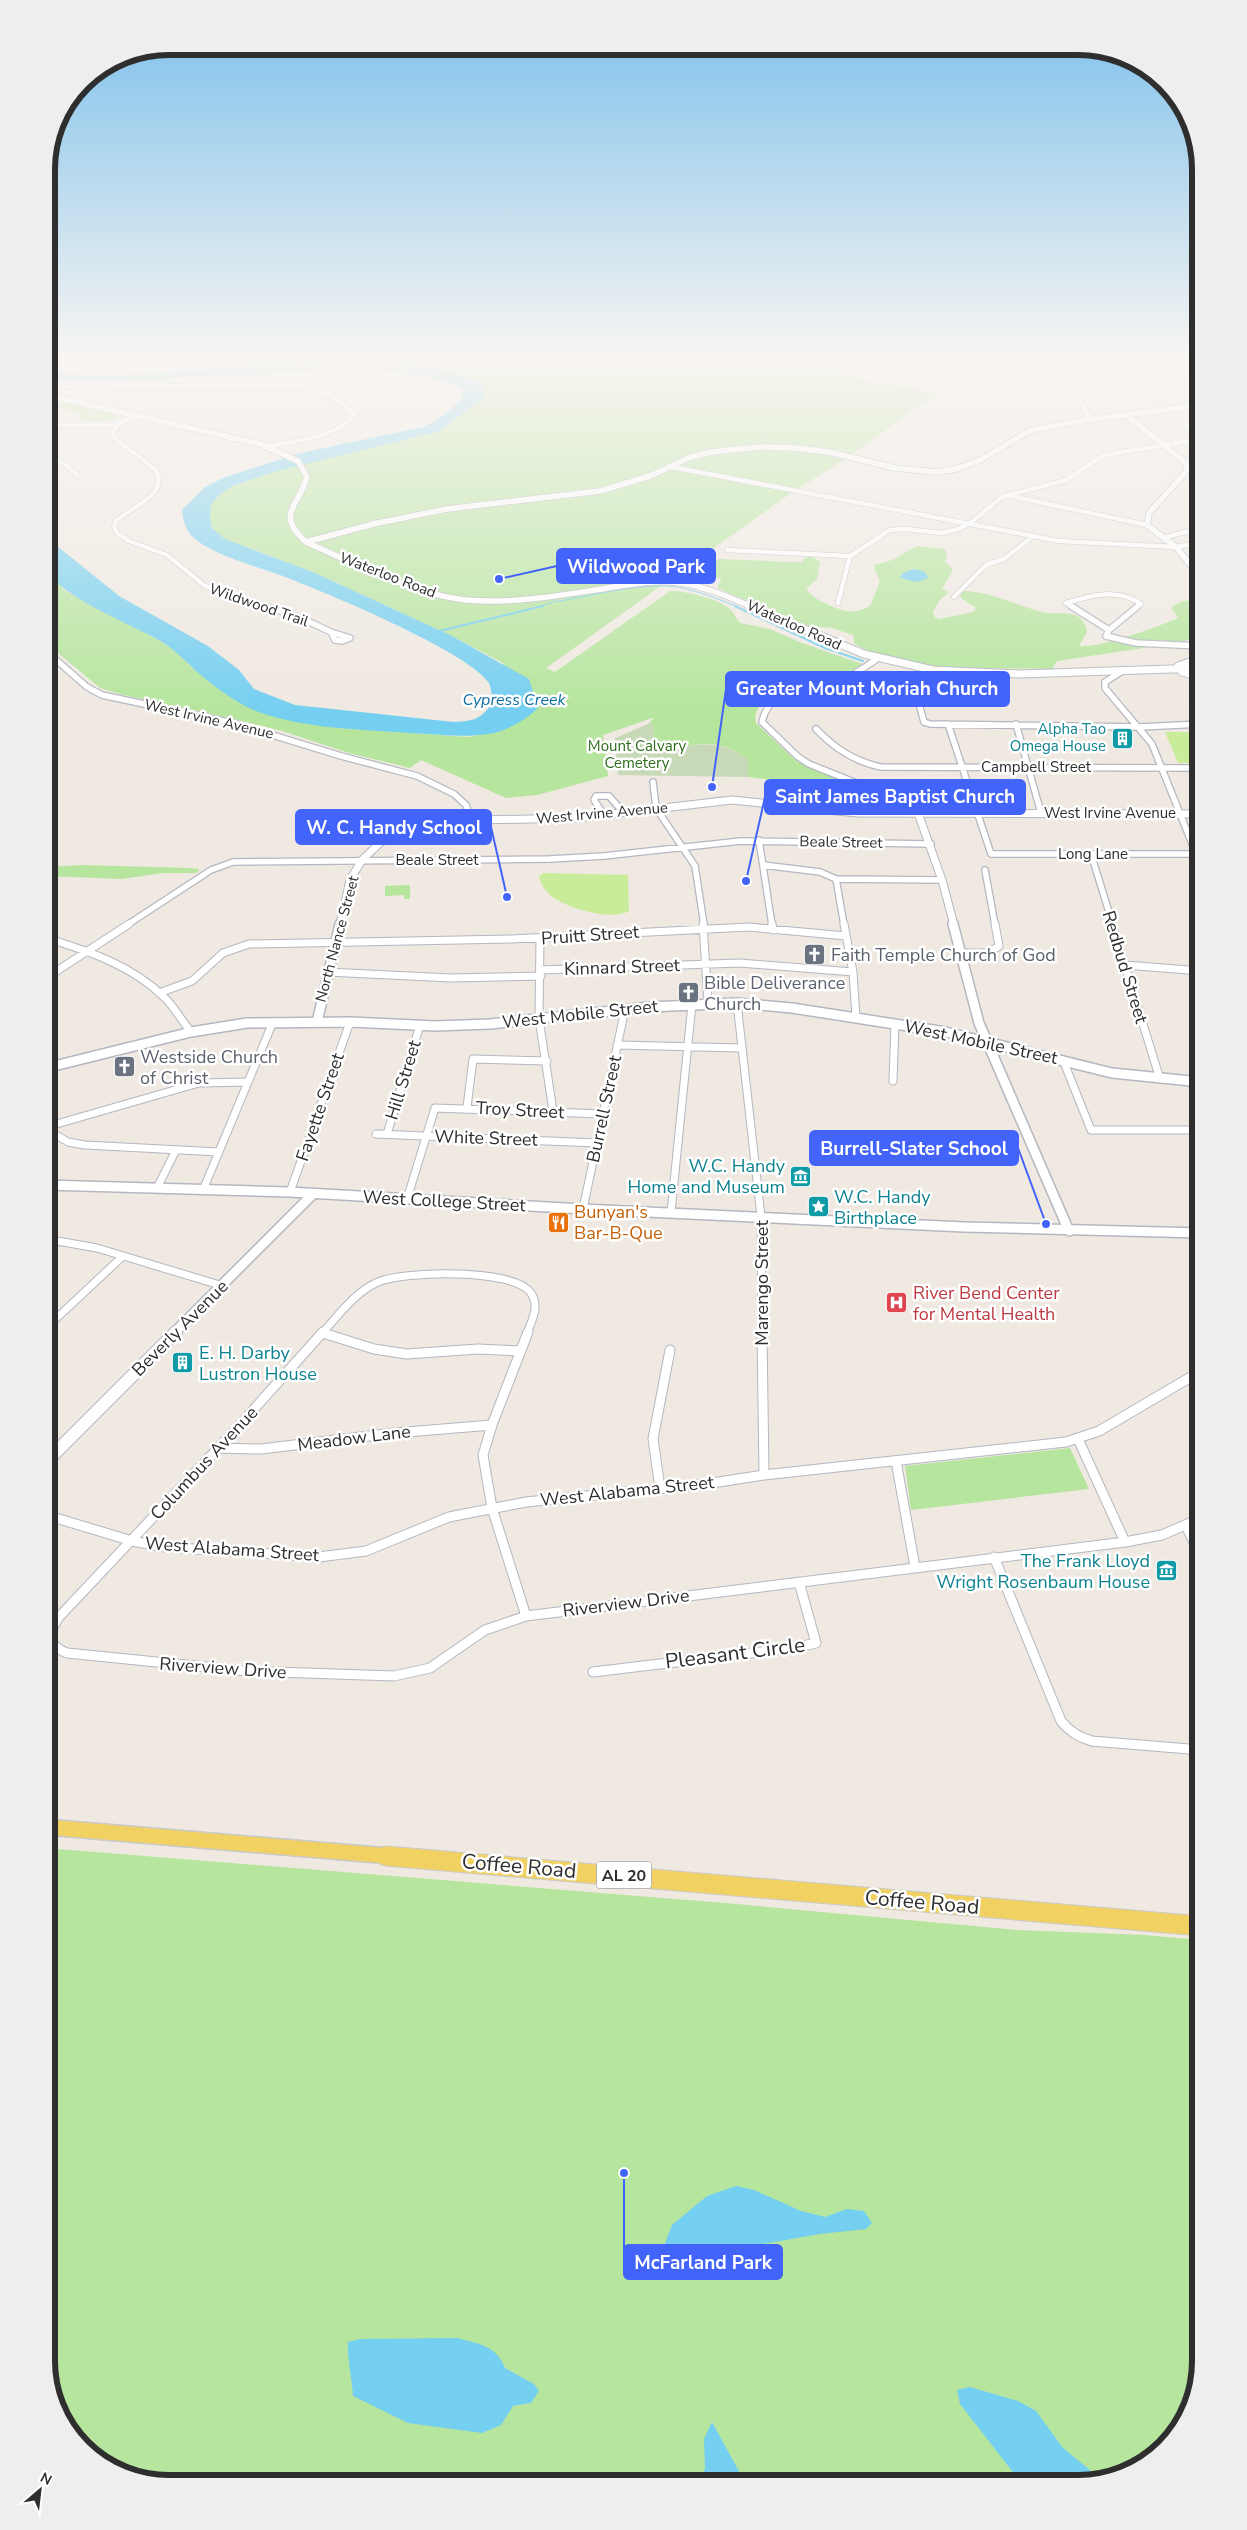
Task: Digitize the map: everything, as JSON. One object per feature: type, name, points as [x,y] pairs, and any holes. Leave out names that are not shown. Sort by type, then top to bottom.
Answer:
[{"type":"main road","name":"Coffee Road","points":[[55,1828],[1192,1925]]},
{"type":"street","name":"Wildwood Trail","points":[[161,477],[159,487],[152,495],[116,521],[114,527],[118,534],[130,541],[167,555],[205,586],[301,618],[330,632]]},
{"type":"street","points":[[307,477],[303,491],[293,504],[289,517],[295,532],[306,542],[373,524],[439,510],[600,491],[646,477]]},
{"type":"street","points":[[727,477],[1032,537],[1076,543],[1176,546],[1192,543]]},
{"type":"street","points":[[727,550],[850,556],[890,530],[905,529],[942,533],[969,524],[1006,495],[1066,480],[1071,477]]},
{"type":"street","points":[[1147,525],[1149,513],[1179,477]]},
{"type":"street","points":[[1006,495],[1147,525],[1176,546],[1192,566]]},
{"type":"street","points":[[1163,538],[1192,530]]},
{"type":"street","points":[[954,596],[986,565],[1004,559],[1032,537]]},
{"type":"street","name":"Waterloo Road","points":[[306,542],[430,593],[466,600],[544,598],[642,583],[696,586],[718,592],[848,649],[878,658],[933,670],[973,674],[1029,674],[1128,669],[1192,668]]},
{"type":"street","points":[[838,603],[850,556]]},
{"type":"street","points":[[1110,630],[1066,603],[1096,594],[1107,593],[1140,603],[1138,607],[1110,630],[1106,636],[1115,642],[1192,646]]},
{"type":"street","points":[[878,658],[839,682],[781,695],[768,705],[762,716],[762,722],[797,756],[809,764],[859,784],[904,813]]},
{"type":"street","name":"West Irvine Avenue","points":[[55,659],[87,687],[102,695],[233,723],[340,756],[406,771],[436,784],[456,798],[469,809],[471,819],[559,819],[716,801],[754,801],[842,812],[1192,814]]},
{"type":"street","points":[[1169,669],[1192,661]]},
{"type":"street","points":[[1128,669],[1110,677],[1105,682],[1106,688],[1140,727],[1152,744],[1192,845]]},
{"type":"street","points":[[1169,669],[1192,675]]},
{"type":"street","points":[[919,704],[924,722],[930,724],[1140,727],[1192,724]]},
{"type":"street","points":[[948,724],[978,813]]},
{"type":"street","points":[[1016,724],[1041,813]]},
{"type":"street","name":"Campbell Street","points":[[816,729],[822,736],[870,766],[1192,768]]},
{"type":"street","points":[[653,782],[656,808],[684,846],[695,866],[704,928],[708,1003]]},
{"type":"street","points":[[604,815],[594,800],[596,796],[604,794],[614,799],[624,812]]},
{"type":"street","points":[[918,813],[931,844],[942,880],[979,1023],[1069,1231]]},
{"type":"street","name":"Long Lane","points":[[978,813],[991,854],[1192,854]]},
{"type":"street","name":"North Nance Street","points":[[317,1022],[327,972],[350,880],[362,860],[381,842],[402,828],[441,820],[471,819]]},
{"type":"street","points":[[759,840],[773,930]]},
{"type":"street","name":"Beale Street","points":[[55,972],[206,873],[224,864],[362,860],[550,860],[759,840],[931,844]]},
{"type":"street","name":"Redbud Street","points":[[1091,854],[1160,1079]]},
{"type":"street","points":[[764,865],[820,872],[836,878],[942,880]]},
{"type":"street","points":[[961,953],[988,952],[999,946],[985,870]]},
{"type":"street","points":[[836,878],[853,972],[856,1018]]},
{"type":"street","name":"Pruitt Street","points":[[159,993],[186,984],[197,977],[220,954],[232,947],[249,944],[540,938],[749,927],[846,936]]},
{"type":"street","points":[[540,938],[539,1019],[547,1061],[553,1111]]},
{"type":"street","points":[[55,941],[88,951],[138,975],[159,993],[191,1032]]},
{"type":"street","name":"Kinnard Street","points":[[327,972],[451,978],[705,964],[757,964],[853,972]]},
{"type":"street","points":[[1125,965],[1192,970]]},
{"type":"street","name":"West Mobile Street","points":[[55,1066],[191,1032],[247,1023],[490,1024],[625,1009],[708,1003],[736,1003],[792,1008],[895,1024],[987,1041],[1112,1073],[1192,1081]]},
{"type":"street","name":"Marengo Street","points":[[736,1003],[761,1216],[764,1475]]},
{"type":"street","points":[[671,1212],[686,1047],[692,1004]]},
{"type":"street","name":"Burrell Street","points":[[583,1209],[625,1009]]},
{"type":"street","points":[[202,1190],[274,1022]]},
{"type":"street","name":"Fayette Street","points":[[290,1192],[350,1022]]},
{"type":"street","points":[[893,1081],[895,1024]]},
{"type":"street","name":"Hill Street","points":[[387,1134],[420,1025]]},
{"type":"street","points":[[617,1045],[741,1048]]},
{"type":"street","points":[[467,1107],[473,1059],[547,1061]]},
{"type":"street","points":[[1063,1060],[1091,1130],[1192,1130]]},
{"type":"street","points":[[55,1125],[199,1083],[248,1082]]},
{"type":"street","name":"Troy Street","points":[[427,1136],[435,1108],[438,1106],[603,1114]]},
{"type":"street","points":[[55,1134],[68,1142],[85,1145],[218,1152]]},
{"type":"street","name":"White Street","points":[[376,1134],[597,1143]]},
{"type":"street","points":[[407,1200],[427,1136]]},
{"type":"street","points":[[157,1188],[176,1150]]},
{"type":"street","name":"West College Street","points":[[55,1185],[290,1192],[583,1209],[1069,1231],[1192,1233]]},
{"type":"street","name":"Beverly Avenue","points":[[55,1453],[313,1194]]},
{"type":"street","points":[[55,1241],[90,1247],[223,1286]]},
{"type":"street","points":[[55,1320],[123,1256]]},
{"type":"street","name":"Columbus Avenue","points":[[55,1623],[360,1292],[376,1283],[394,1277],[424,1274],[494,1277],[513,1281],[527,1289],[534,1301],[535,1314],[520,1352]]},
{"type":"street","points":[[323,1333],[374,1350],[407,1354],[478,1349],[520,1352],[492,1425],[483,1455],[492,1508],[526,1616]]},
{"type":"street","points":[[660,1488],[653,1439],[670,1350]]},
{"type":"street","name":"West Alabama Street","points":[[55,1518],[132,1541],[164,1547],[268,1555],[343,1556],[377,1548],[449,1517],[545,1499],[660,1488],[1078,1439],[1099,1431],[1192,1375]]},
{"type":"street","name":"Meadow Lane","points":[[217,1448],[261,1449],[394,1433],[492,1425]]},
{"type":"street","points":[[1078,1439],[1125,1542]]},
{"type":"street","points":[[896,1461],[915,1567]]},
{"type":"street","name":"Riverview Drive","points":[[62,1651],[126,1660],[246,1671],[394,1676],[430,1668],[485,1630],[526,1616],[1125,1542],[1162,1535],[1192,1523]]},
{"type":"street","points":[[1186,1526],[1192,1538]]},
{"type":"street","points":[[994,1557],[1026,1629],[1061,1721],[1067,1730],[1092,1740],[1192,1749]]},
{"type":"street","name":"Pleasant Circle","points":[[593,1672],[794,1648],[816,1643],[799,1582]]},
{"type":"street","name":"Columbus Avenue","points":[[55,1645],[62,1651]]},
{"type":"green space","points":[[259,477],[816,477],[791,493],[546,668],[555,672],[670,591],[684,592],[711,599],[731,610],[740,623],[770,629],[802,643],[862,664],[847,675],[829,683],[783,692],[771,697],[756,712],[756,723],[793,758],[805,766],[846,783],[845,785],[816,791],[788,782],[748,777],[748,760],[735,751],[712,744],[652,748],[648,724],[654,718],[652,718],[603,735],[608,776],[537,795],[506,798],[421,760],[410,768],[349,753],[282,731],[123,695],[100,688],[55,650],[55,580],[64,590],[157,639],[179,653],[190,666],[255,710],[311,724],[468,737],[502,730],[511,725],[503,663],[452,636],[315,573],[225,539],[212,528],[211,505],[219,495],[232,486]]},
{"type":"green space","points":[[917,546],[944,549],[947,553],[945,562],[952,568],[952,572],[942,589],[949,592],[939,601],[933,612],[934,617],[939,619],[973,612],[976,608],[961,598],[960,594],[963,591],[983,593],[1042,612],[1077,616],[1084,623],[1087,632],[1079,646],[1087,646],[1112,641],[1176,619],[1178,617],[1171,608],[1178,603],[1192,601],[1192,634],[1189,639],[1183,642],[1057,661],[1052,669],[950,667],[923,664],[897,660],[874,653],[854,643],[853,635],[832,628],[806,626],[717,588],[721,581],[720,578],[697,574],[719,559],[802,562],[805,558],[811,556],[820,562],[817,579],[806,589],[819,600],[849,612],[859,611],[870,606],[880,581],[874,568],[875,565],[892,560]]},
{"type":"green space","name":"Mount Calvary Cemetery","points":[[653,722],[656,750],[704,744],[726,747],[748,760],[748,777],[618,775],[615,738]]},
{"type":"green space","points":[[1165,732],[1192,732],[1192,763],[1178,763]]},
{"type":"green space","points":[[81,865],[199,869],[197,873],[163,873],[122,879],[55,876],[55,866]]},
{"type":"green space","points":[[544,873],[628,875],[629,911],[622,914],[602,914],[580,910],[561,902],[549,894],[543,886],[539,876]]},
{"type":"green space","points":[[410,885],[410,899],[404,899],[404,895],[385,896],[385,886]]},
{"type":"green space","points":[[1070,1448],[1089,1489],[911,1510],[905,1466]]},
{"type":"green space","points":[[55,1849],[725,1903],[1017,1930],[1144,1935],[1192,1939],[1192,2361],[1186,2398],[1173,2424],[1153,2447],[1129,2463],[1115,2469],[1086,2475],[161,2475],[132,2469],[106,2456],[78,2431],[64,2405],[57,2383],[55,2361]]},
{"type":"water","name":"Cypress Creek","points":[[259,477],[232,486],[219,495],[211,505],[212,528],[225,539],[315,573],[452,636],[529,679],[538,708],[521,721],[501,731],[458,736],[312,725],[274,717],[240,703],[205,678],[159,640],[96,608],[63,588],[55,580],[55,544],[119,596],[208,646],[239,670],[254,689],[295,705],[454,722],[472,720],[485,712],[493,702],[489,683],[476,670],[453,655],[358,607],[211,549],[193,537],[185,524],[182,510],[205,487],[223,478]]},
{"type":"water","points":[[914,569],[925,572],[928,578],[917,582],[900,578],[903,573]]},
{"type":"water","points":[[736,2186],[754,2190],[801,2211],[825,2217],[847,2209],[864,2211],[872,2223],[866,2229],[820,2234],[763,2244],[696,2266],[671,2265],[662,2251],[672,2225],[707,2196]]},
{"type":"water","points":[[457,2338],[492,2350],[497,2354],[505,2368],[534,2384],[539,2391],[531,2403],[513,2406],[501,2425],[482,2433],[408,2423],[353,2396],[348,2342],[360,2339]]},
{"type":"water","points":[[970,2387],[1018,2401],[1036,2411],[1063,2448],[1095,2474],[1015,2475],[960,2404],[957,2390]]},
{"type":"water","points":[[712,2422],[741,2475],[701,2475],[705,2469],[704,2439]]},
{"type":"waterway","points":[[542,606],[553,602],[610,591],[668,586],[694,591],[738,607]]},
{"type":"waterway","points":[[439,631],[542,606]]},
{"type":"waterway","points":[[735,606],[825,648],[863,661]]},
{"type":"place","name":"Wildwood Park","points":[[499,579]]},
{"type":"place","name":"Alpha Tao Omega House","points":[[1122,738]]},
{"type":"place","name":"Greater Mount Moriah Church","points":[[712,787]]},
{"type":"place","name":"Saint James Baptist Church","points":[[746,881]]},
{"type":"place","name":"W. C. Handy School","points":[[507,897]]},
{"type":"place","name":"Faith Temple Church of God","points":[[815,955]]},
{"type":"place","name":"Bible Deliverance Church","points":[[688,993]]},
{"type":"place","name":"Westside Church of Christ","points":[[124,1067]]},
{"type":"place","name":"W.C. Handy Home and Museum","points":[[801,1176]]},
{"type":"place","name":"W.C. Handy Birthplace","points":[[818,1207]]},
{"type":"place","name":"Bunyan's Bar-B-Que","points":[[558,1222]]},
{"type":"place","name":"Burrell-Slater School","points":[[1046,1224]]},
{"type":"place","name":"River Bend Center for Mental Health","points":[[897,1303]]},
{"type":"place","name":"E. H. Darby Lustron House","points":[[183,1363]]},
{"type":"place","name":"The Frank Lloyd Wright Rosenbaum House","points":[[1166,1571]]},
{"type":"place","name":"McFarland Park","points":[[624,2173]]}]
